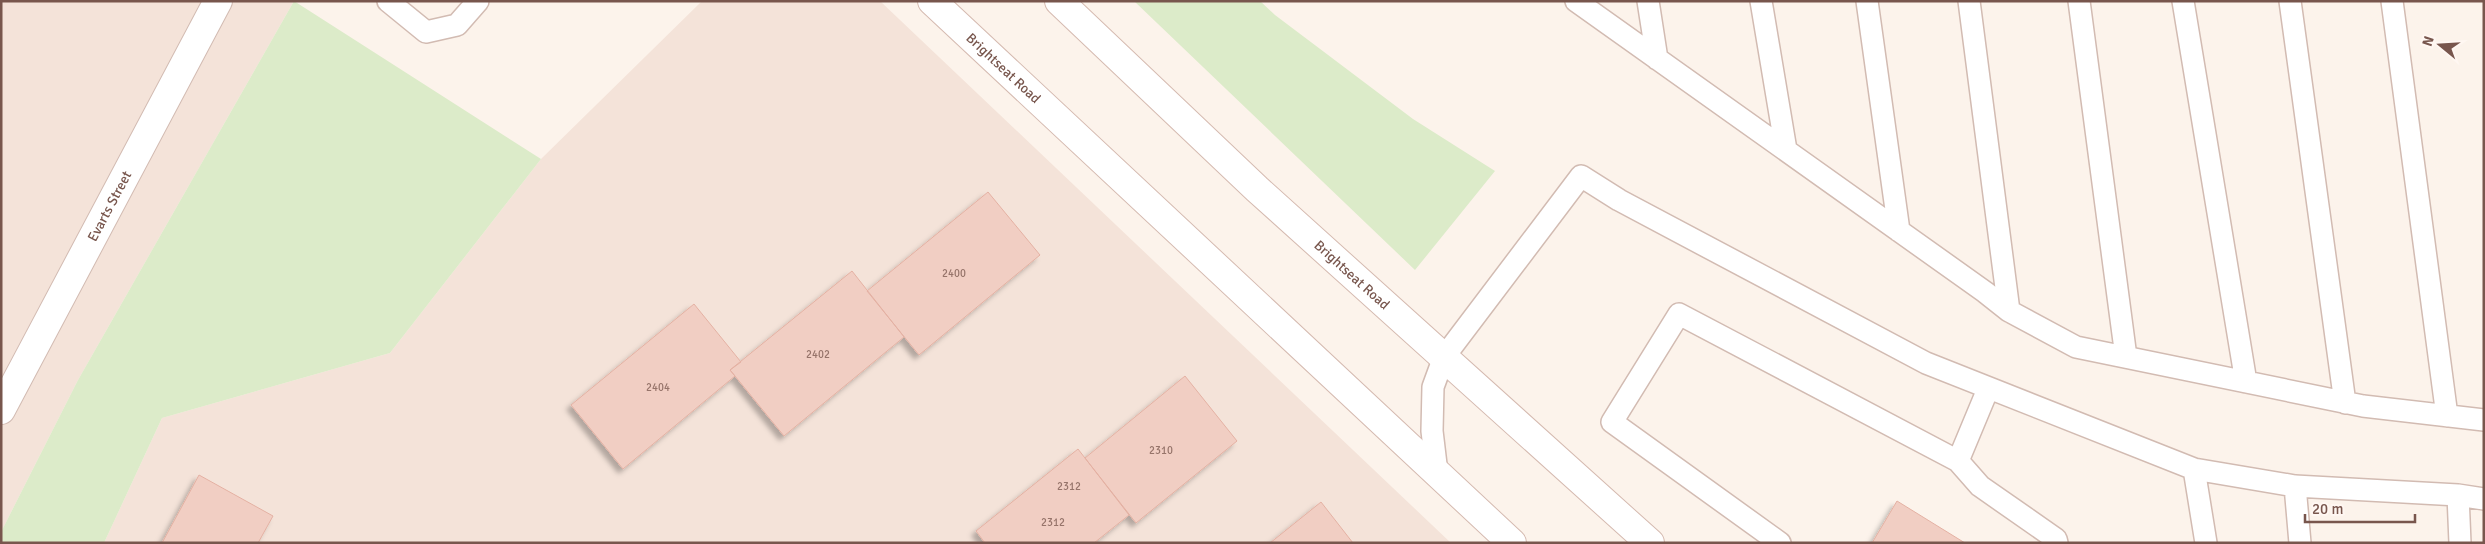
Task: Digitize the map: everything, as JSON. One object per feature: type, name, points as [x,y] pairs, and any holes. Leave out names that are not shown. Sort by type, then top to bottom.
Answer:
[{"type":"street","name":"Evarts Street","points":[[1,410],[218,1]]},
{"type":"street","name":"Brightseat Road","points":[[932,1],[1512,543]]},
{"type":"street","name":"Brightseat Road","points":[[1059,1],[1257,189],[1650,543]]},
{"type":"lane","points":[[388,1],[426,32],[457,25],[478,1]]},
{"type":"lane","points":[[1576,1],[2009,311],[2076,347],[2345,403],[2484,420]]},
{"type":"lane","points":[[1648,1],[1657,59]]},
{"type":"lane","points":[[1761,1],[1786,150]]},
{"type":"lane","points":[[1867,1],[1899,231]]},
{"type":"lane","points":[[1969,1],[2009,311]]},
{"type":"lane","points":[[2079,1],[2126,357]]},
{"type":"lane","points":[[2183,1],[2246,382]]},
{"type":"lane","points":[[2290,1],[2345,403]]},
{"type":"lane","points":[[2392,1],[2447,416]]},
{"type":"lane","points":[[1437,472],[1432,431],[1433,387],[1444,357],[1581,176],[1619,200],[1926,363],[2194,469],[2295,486],[2458,495],[2484,499]]},
{"type":"lane","points":[[1780,543],[1612,422],[1679,314],[1958,461],[1980,486],[2056,539],[2057,543]]},
{"type":"lane","points":[[1958,461],[1988,389]]},
{"type":"lane","points":[[2194,469],[2206,543]]},
{"type":"lane","points":[[2295,486],[2300,543]]},
{"type":"lane","points":[[2458,495],[2460,543]]},
{"type":"shaded area","points":[[1,1],[294,1],[78,380],[1,532]]},
{"type":"shaded area","points":[[702,1],[880,1],[1451,543],[104,543],[162,418],[390,353],[541,159]]},
{"type":"green space","points":[[294,1],[541,159],[390,353],[162,418],[104,543],[1,543],[1,532],[78,380]]},
{"type":"green space","points":[[1134,1],[1260,1],[1275,15],[1413,119],[1495,171],[1415,270]]},
{"type":"building","points":[[988,192],[1040,255],[919,355],[867,291]]},
{"type":"building","points":[[852,271],[904,337],[784,436],[730,370]]},
{"type":"building","points":[[694,304],[741,362],[730,370],[735,376],[623,469],[571,405]]},
{"type":"building","points":[[1185,376],[1237,441],[1136,523],[1085,458]]},
{"type":"building","points":[[1078,449],[1129,515],[1094,543],[985,543],[976,531]]},
{"type":"building","points":[[199,475],[273,516],[258,543],[162,543]]},
{"type":"building","points":[[1897,501],[1965,543],[1872,543]]},
{"type":"building","points":[[1321,502],[1353,543],[1270,543]]}]
